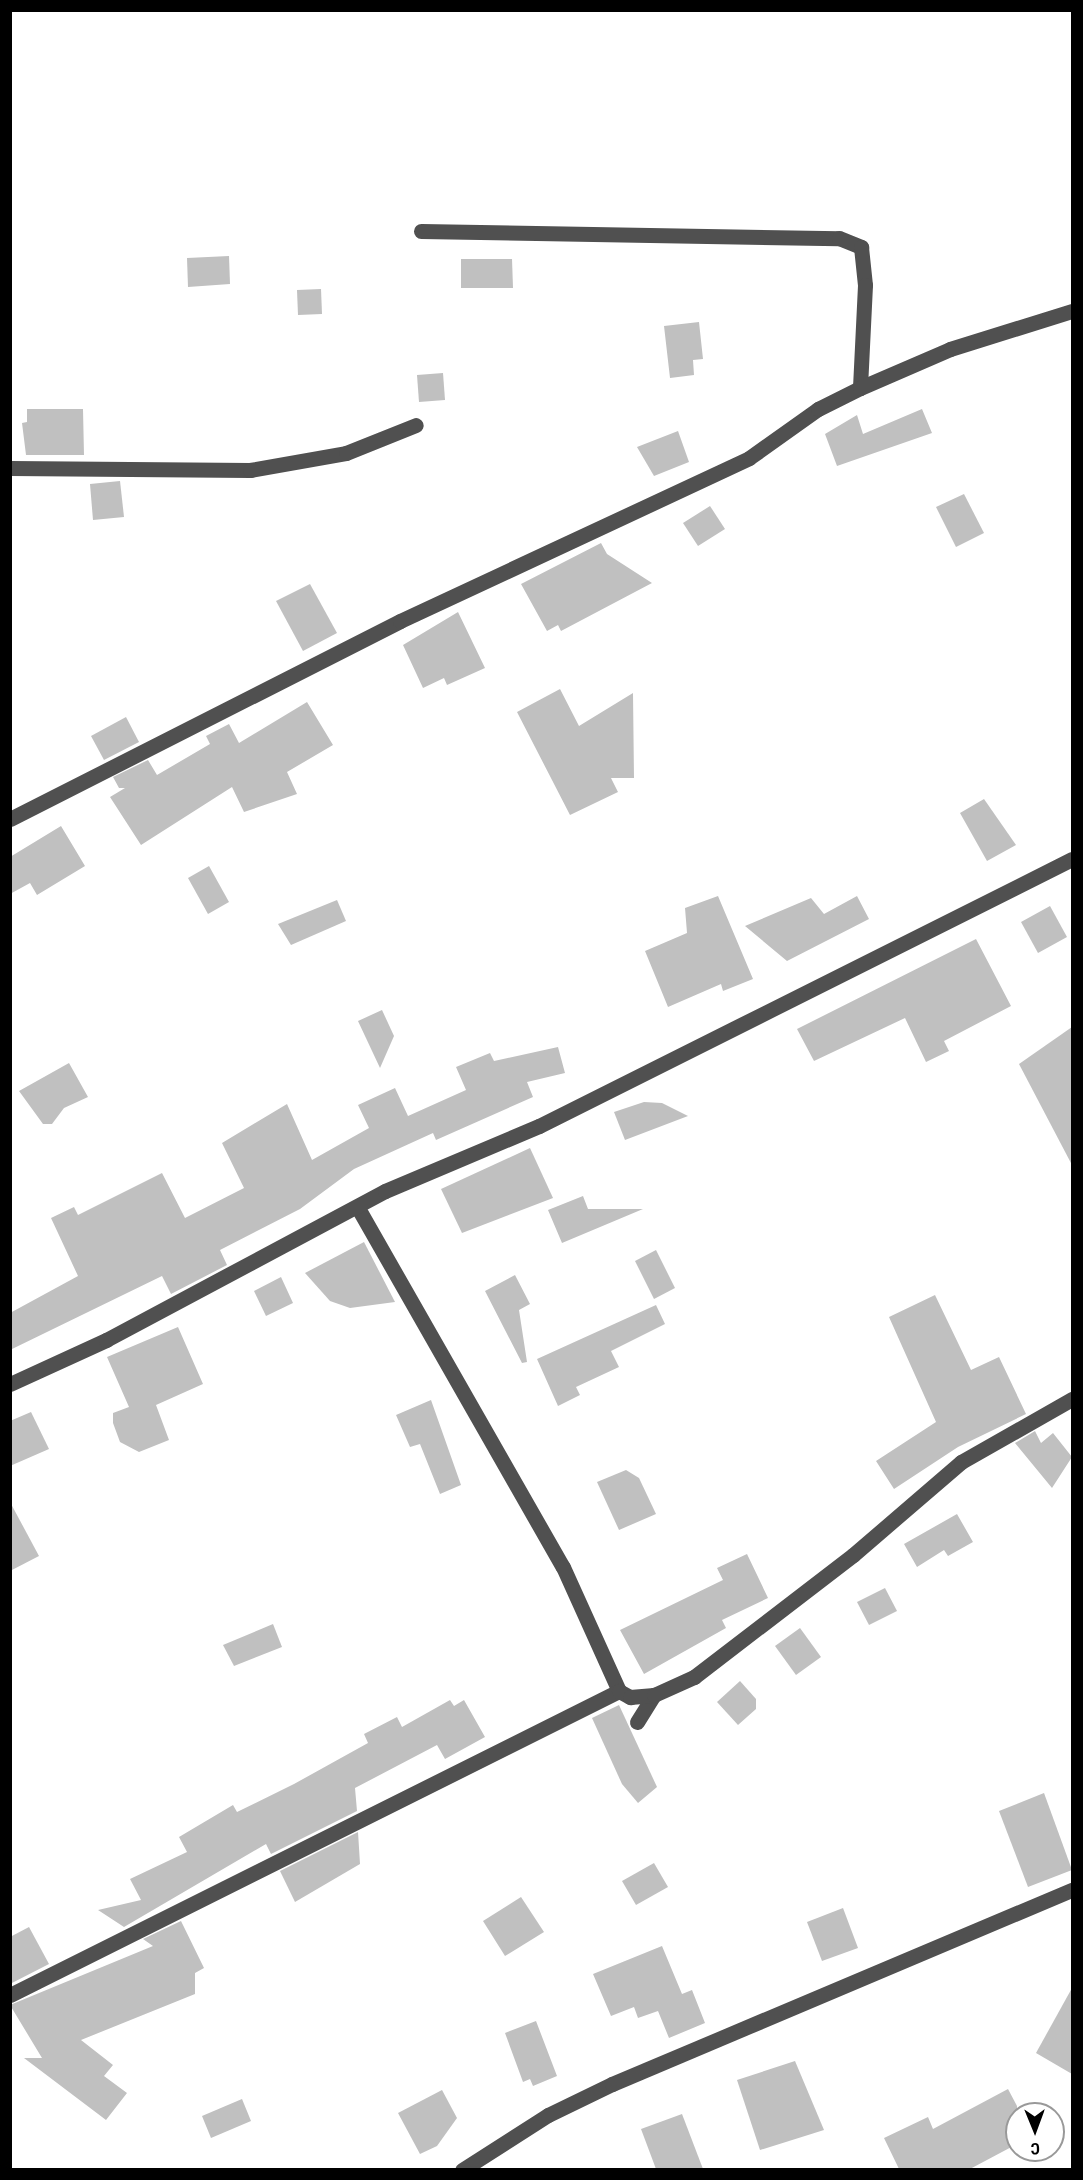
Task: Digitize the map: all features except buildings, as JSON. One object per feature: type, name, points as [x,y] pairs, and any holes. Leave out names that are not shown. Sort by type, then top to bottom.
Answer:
[{"type":"street","points":[[421,231],[839,238],[861,247],[865,285],[860,388]]},
{"type":"street","points":[[10,819],[400,621],[749,458],[818,409],[860,388],[950,349],[1072,311]]},
{"type":"street","points":[[10,468],[250,470],[346,453],[416,425]]},
{"type":"street","points":[[10,1384],[358,1208],[385,1191],[538,1126],[1072,859]]},
{"type":"street","points":[[358,1208],[552,1547],[619,1691],[630,1697],[654,1695],[694,1677],[773,1618],[961,1462],[1072,1399]]},
{"type":"street","points":[[10,1995],[619,1691]]},
{"type":"street","points":[[637,1722],[654,1695]]},
{"type":"street","points":[[462,2169],[548,2115],[612,2084],[1072,1890]]}]
